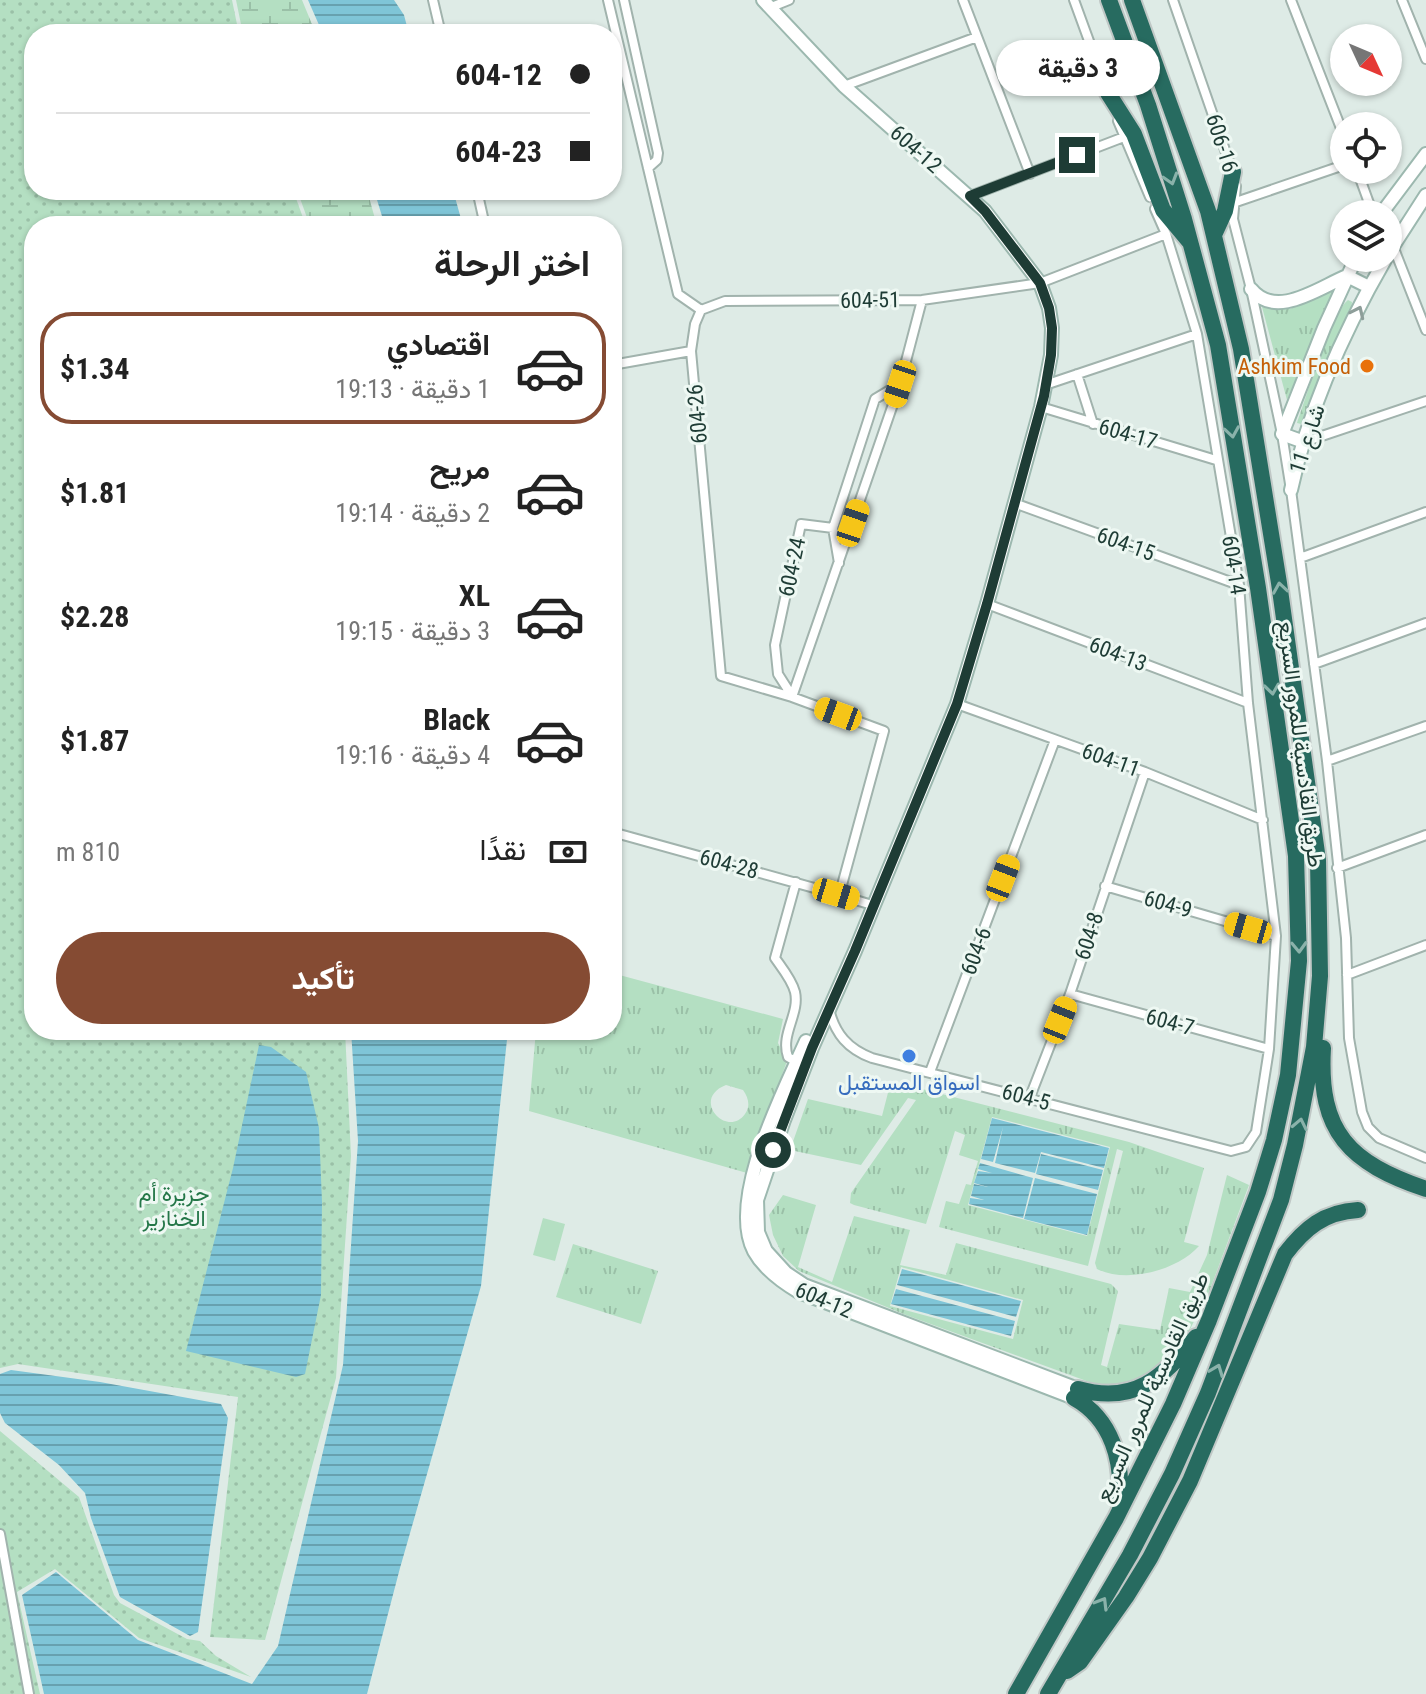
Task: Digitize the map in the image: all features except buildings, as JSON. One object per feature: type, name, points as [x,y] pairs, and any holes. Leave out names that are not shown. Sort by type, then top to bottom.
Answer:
[{"type":"highway","name":"طريق القادسية للمرور السريع","points":[[1016,1694],[1116,1518],[1173,1404],[1209,1320],[1258,1192],[1274,1140],[1288,1075],[1299,961],[1296,856],[1258,588],[1218,345],[1148,105],[1109,0]]},
{"type":"highway","name":"طريق القادسية للمرور السريع","points":[[1048,1694],[1130,1555],[1172,1474],[1208,1393],[1281,1200],[1308,1084],[1318,1010],[1321,942],[1318,860],[1241,349],[1214,235],[1132,0]]},
{"type":"highway","points":[[1108,93],[1134,134],[1163,210],[1190,242]]},
{"type":"highway","points":[[1214,235],[1225,211],[1233,172]]},
{"type":"highway","points":[[1318,1010],[1324,1031],[1323,1091],[1339,1134],[1371,1166],[1426,1189]]},
{"type":"highway","points":[[1061,1672],[1080,1662],[1150,1558],[1201,1456],[1285,1254],[1305,1231],[1327,1215],[1358,1210]]},
{"type":"highway","points":[[1076,1394],[1115,1395],[1152,1381],[1173,1365],[1209,1320]]},
{"type":"highway","points":[[1076,1394],[1096,1413],[1115,1449],[1120,1483],[1116,1518]]},
{"type":"main road","name":"604-12","points":[[766,4],[844,86],[985,211],[1040,283],[1052,328],[1041,407],[957,704],[855,951],[829,1009],[797,1062],[755,1169],[746,1204],[750,1242],[764,1265],[799,1292],[1076,1394]]},
{"type":"main road","points":[[1392,200],[1426,154]]},
{"type":"main road","name":"شارع 11","points":[[1402,233],[1426,195]]},
{"type":"main road","name":"شارع 11","points":[[1282,434],[1349,272]]},
{"type":"main road","name":"شارع 11","points":[[1291,490],[1304,442],[1340,349],[1378,272]]},
{"type":"main road","points":[[1251,289],[1263,300],[1280,304],[1347,276],[1369,287]]},
{"type":"main road","points":[[1282,434],[1304,442]]},
{"type":"main road","name":"604-12","points":[[872,905],[847,949],[808,1047],[757,1200],[758,1232],[773,1260],[804,1285],[1076,1394]]},
{"type":"street","points":[[433,0],[439,24]]},
{"type":"street","points":[[608,0],[614,24]]},
{"type":"street","points":[[624,0],[658,153],[657,160],[648,168]]},
{"type":"street","points":[[766,4],[789,0]]},
{"type":"street","points":[[963,0],[1030,174]]},
{"type":"street","name":"604-14","points":[[1074,0],[1124,137],[1166,234],[1197,334],[1239,585],[1248,703],[1276,936],[1269,1049],[1256,1132],[1246,1147]]},
{"type":"street","name":"606-16","points":[[1173,0],[1233,172],[1236,202],[1233,219],[1282,434],[1327,761],[1347,975],[1349,1038],[1364,1120],[1379,1138],[1426,1158]]},
{"type":"street","points":[[1291,0],[1335,112]]},
{"type":"street","points":[[1402,0],[1426,59]]},
{"type":"street","points":[[844,86],[977,37]]},
{"type":"street","points":[[622,59],[678,294],[701,310]]},
{"type":"street","points":[[970,196],[1124,137]]},
{"type":"street","points":[[1236,202],[1330,170]]},
{"type":"street","name":"604-51","points":[[701,310],[725,301],[922,300],[1040,283],[1166,234]]},
{"type":"street","points":[[1398,272],[1426,330]]},
{"type":"street","points":[[792,697],[900,384],[922,300]]},
{"type":"street","name":"604-26","points":[[701,310],[695,324],[691,351],[721,676],[792,697],[884,731],[842,885],[836,894]]},
{"type":"street","points":[[1045,385],[1197,334]]},
{"type":"street","points":[[622,363],[691,351]]},
{"type":"street","points":[[1077,374],[1093,424]]},
{"type":"street","name":"604-24","points":[[792,697],[778,674],[775,645],[801,524],[833,528],[875,399],[900,384]]},
{"type":"street","points":[[1304,442],[1426,401]]},
{"type":"street","name":"604-17","points":[[1041,407],[1216,460]]},
{"type":"street","points":[[852,470],[870,474]]},
{"type":"street","name":"604-15","points":[[1014,503],[1239,585]]},
{"type":"street","points":[[1300,558],[1426,512]]},
{"type":"street","points":[[833,528],[839,564]]},
{"type":"street","name":"604-13","points":[[987,604],[1248,703]]},
{"type":"street","points":[[1314,664],[1425,626]]},
{"type":"street","name":"604-11","points":[[957,704],[1145,772],[1263,820]]},
{"type":"street","points":[[1327,761],[1426,726]]},
{"type":"street","name":"604-6","points":[[930,1072],[1055,740]]},
{"type":"street","name":"604-8","points":[[1030,1097],[1070,994],[1145,772]]},
{"type":"street","name":"604-28","points":[[622,835],[872,905]]},
{"type":"street","points":[[1337,868],[1426,835]]},
{"type":"street","points":[[796,882],[775,958],[795,991],[795,1008],[786,1043],[788,1057],[797,1062]]},
{"type":"street","name":"604-9","points":[[1105,886],[1276,936]]},
{"type":"street","points":[[1347,975],[1426,945]]},
{"type":"street","name":"604-7","points":[[1070,994],[1269,1049]]},
{"type":"street","name":"604-5","points":[[829,1009],[839,1034],[852,1049],[872,1058],[1231,1151],[1246,1147]]},
{"type":"street","points":[[0,1534],[29,1694]]},
{"type":"green space","name":"جزيرة أم الخنازير","points":[[0,0],[232,0],[237,24],[24,24],[24,200],[297,200],[302,216],[24,216],[24,1040],[345,1040],[351,1156],[336,1378],[265,1640],[210,1637],[238,1397],[18,1364],[0,1368]]},
{"type":"green space","points":[[236,0],[302,0],[312,24],[241,24]]},
{"type":"green space","points":[[301,200],[370,200],[374,216],[306,216]]},
{"type":"green space","points":[[1336,286],[1287,400],[1262,307],[1290,309]]},
{"type":"green space","points":[[1348,300],[1352,302],[1351,312],[1305,425],[1297,423],[1334,321]]},
{"type":"green space","points":[[622,976],[783,1019],[778,1043],[787,1061],[747,1173],[529,1111],[535,1040],[622,1040]],"holes":[[[726,1085],[743,1090],[748,1108],[738,1121],[722,1120],[711,1107],[716,1091]]]},
{"type":"green space","points":[[891,1081],[1129,1142],[1204,1168],[1184,1242],[1199,1246],[1178,1262],[1151,1272],[1123,1275],[1097,1269],[1095,1263],[1123,1151],[1117,1149],[1088,1266],[939,1227],[946,1201],[959,1204],[966,1184],[971,1185],[978,1161],[959,1155],[965,1135],[955,1131],[926,1224],[850,1203],[851,1193],[916,1100],[908,1098],[861,1165],[790,1150],[808,1099],[882,1116]],"holes":[[[992,1117],[1110,1147],[1087,1236],[968,1205]]]},
{"type":"green space","points":[[1227,1175],[1249,1185],[1209,1292],[1183,1343],[1167,1364],[1138,1381],[1103,1387],[906,1315],[799,1271],[783,1256],[773,1235],[769,1215],[783,1195],[816,1205],[798,1267],[832,1282],[854,1216],[910,1230],[900,1265],[946,1275],[956,1243],[1111,1284],[1118,1291],[1101,1365],[1107,1367],[1119,1324],[1160,1330],[1169,1288],[1190,1292],[1207,1255]],"holes":[[[901,1267],[1023,1300],[1013,1339],[890,1306]]]},
{"type":"green space","points":[[543,1218],[565,1224],[555,1261],[533,1255]]},
{"type":"green space","points":[[573,1244],[658,1271],[641,1324],[556,1297]]},
{"type":"green space","points":[[0,1431],[79,1497],[114,1595],[120,1603],[187,1639],[200,1641],[216,1656],[251,1677],[139,1638],[55,1569],[17,1592],[40,1694],[0,1694]]},
{"type":"water","points":[[308,0],[394,0],[406,24],[319,24]]},
{"type":"water","points":[[377,200],[456,200],[460,216],[382,216]]},
{"type":"water","points":[[352,1040],[507,1040],[481,1286],[367,1694],[44,1694],[22,1595],[56,1572],[138,1640],[252,1684],[278,1646],[343,1365],[358,1141]]},
{"type":"water","points":[[259,1045],[271,1047],[306,1072],[319,1128],[321,1295],[305,1374],[296,1377],[186,1351],[233,1168]]},
{"type":"water","points":[[992,1118],[1109,1148],[1104,1168],[1041,1152],[1035,1173],[995,1163],[1003,1127],[993,1162],[981,1159]]},
{"type":"water","points":[[1041,1154],[1103,1170],[1098,1190],[1036,1174]]},
{"type":"water","points":[[980,1163],[1033,1178],[1023,1218],[969,1204],[970,1198],[984,1200],[971,1196],[974,1184],[988,1187],[974,1183],[978,1171],[992,1173],[978,1169]]},
{"type":"water","points":[[1035,1178],[1097,1194],[1087,1235],[1024,1219]]},
{"type":"water","points":[[902,1269],[1021,1301],[1016,1317],[897,1285]]},
{"type":"water","points":[[896,1289],[1015,1321],[1011,1336],[891,1304]]},
{"type":"water","points":[[11,1370],[221,1404],[228,1418],[198,1632],[190,1636],[120,1597],[85,1493],[59,1465],[5,1423],[0,1413],[0,1374]]},
{"type":"place","name":"Ashkim Food","points":[[1367,366]]},
{"type":"place","name":"اسواق المستقبل","points":[[909,1056]]},
{"type":"route","points":[[773,1150],[812,1048],[957,704],[1044,396],[1052,328],[1040,283],[970,196],[1077,155]]}]
